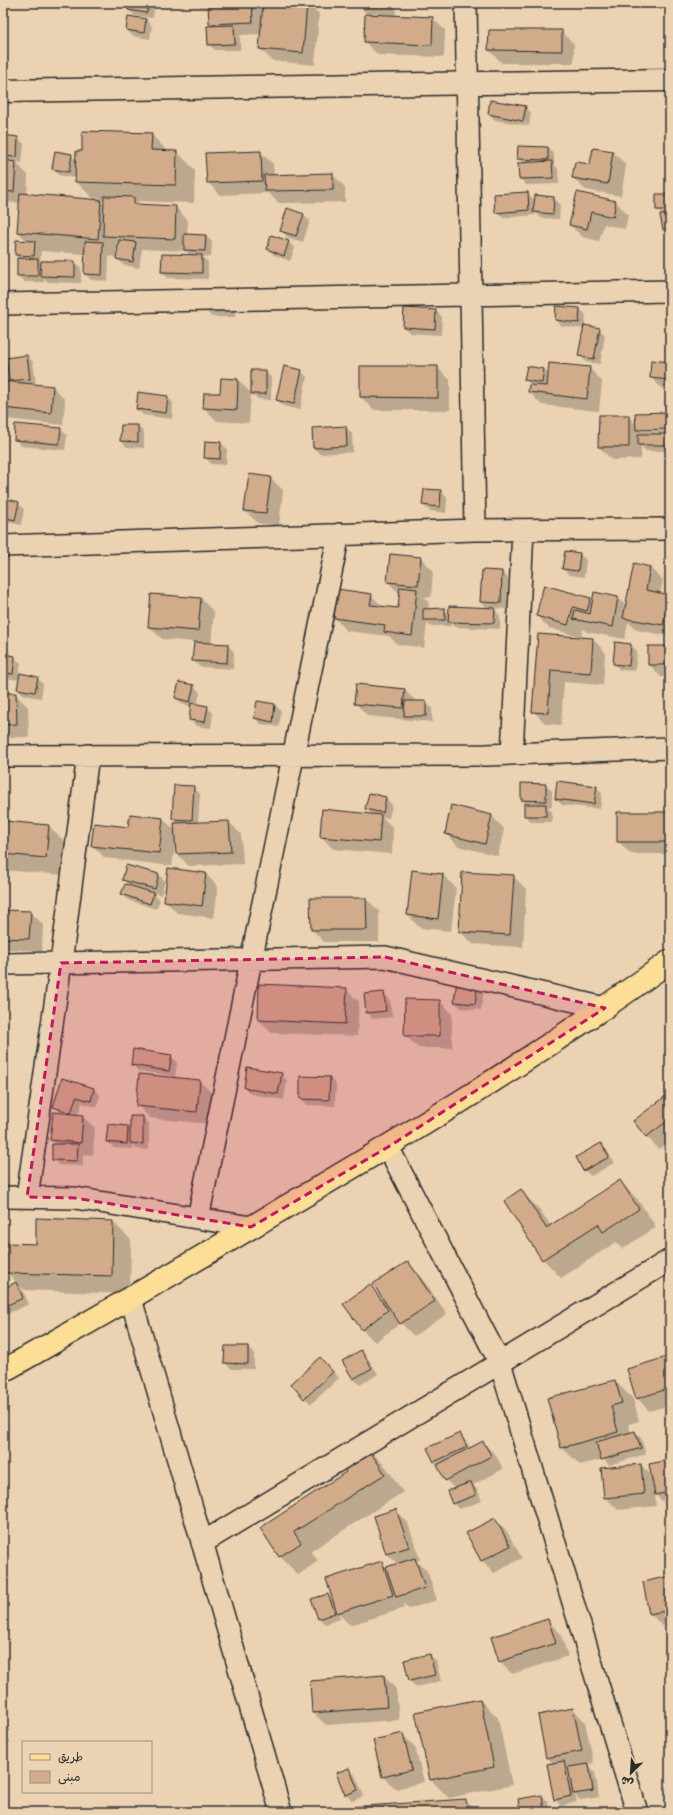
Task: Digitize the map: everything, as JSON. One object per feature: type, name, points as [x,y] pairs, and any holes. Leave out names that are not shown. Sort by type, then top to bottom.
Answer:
[{"type":"main road","points":[[3,1371],[131,1299],[388,1147],[605,1008],[670,961]]},
{"type":"street","points":[[466,3],[475,530]]},
{"type":"street","points":[[3,91],[670,80]]},
{"type":"street","points":[[3,304],[670,292]]},
{"type":"street","points":[[3,546],[475,530],[670,529]]},
{"type":"street","points":[[512,754],[523,530]]},
{"type":"street","points":[[198,1218],[339,534]]},
{"type":"street","points":[[3,756],[512,754],[670,748]]},
{"type":"street","points":[[27,1197],[61,963],[88,756]]},
{"type":"street","points":[[3,964],[385,957],[605,1008]]},
{"type":"street","points":[[388,1147],[500,1363],[637,1812]]},
{"type":"street","points":[[3,1197],[75,1198],[251,1227]]},
{"type":"street","points":[[202,1543],[670,1260]]},
{"type":"street","points":[[131,1299],[281,1812]]},
{"type":"highlighted area","points":[[385,957],[605,1008],[388,1147],[251,1227],[75,1198],[27,1197],[61,963]]},
{"type":"building","points":[[128,3],[148,3],[147,13],[128,10]]},
{"type":"building","points":[[208,3],[252,3],[253,22],[209,24]]},
{"type":"building","points":[[263,3],[307,3],[303,53],[259,49]]},
{"type":"building","points":[[365,14],[433,17],[432,45],[364,42]]},
{"type":"building","points":[[128,16],[146,19],[144,33],[126,30]]},
{"type":"building","points":[[234,25],[235,44],[208,45],[207,26]]},
{"type":"building","points":[[489,30],[562,30],[562,51],[488,50]]},
{"type":"building","points":[[490,100],[526,106],[523,121],[488,114]]},
{"type":"building","points":[[82,131],[152,133],[151,150],[177,151],[176,185],[75,182],[76,151],[82,151]]},
{"type":"building","points":[[3,135],[18,137],[17,157],[3,156]]},
{"type":"building","points":[[518,146],[548,147],[548,160],[517,159]]},
{"type":"building","points":[[593,148],[613,151],[608,184],[572,178],[575,162],[590,164]]},
{"type":"building","points":[[55,151],[72,154],[69,172],[52,169]]},
{"type":"building","points":[[261,151],[262,181],[207,183],[205,153]]},
{"type":"building","points":[[3,160],[16,162],[14,192],[3,191]]},
{"type":"building","points":[[552,161],[553,178],[519,179],[518,163]]},
{"type":"building","points":[[333,173],[333,190],[265,191],[264,175]]},
{"type":"building","points":[[528,192],[529,210],[495,213],[494,194]]},
{"type":"building","points":[[577,192],[616,201],[613,217],[591,212],[587,229],[569,225]]},
{"type":"building","points":[[20,193],[101,200],[98,239],[17,232]]},
{"type":"building","points":[[656,194],[670,194],[670,210],[656,210]]},
{"type":"building","points":[[535,195],[554,197],[553,214],[533,212]]},
{"type":"building","points":[[104,196],[134,197],[134,204],[176,206],[175,239],[103,236]]},
{"type":"building","points":[[287,208],[304,214],[296,236],[280,231]]},
{"type":"building","points":[[670,214],[670,229],[663,230],[660,215]]},
{"type":"building","points":[[184,234],[206,235],[205,251],[184,250]]},
{"type":"building","points":[[271,235],[289,241],[284,256],[267,249]]},
{"type":"building","points":[[16,240],[35,241],[34,256],[15,255]]},
{"type":"building","points":[[119,240],[136,242],[133,262],[116,259]]},
{"type":"building","points":[[85,241],[103,242],[102,275],[84,274]]},
{"type":"building","points":[[162,254],[202,255],[202,273],[161,272]]},
{"type":"building","points":[[17,258],[38,259],[38,276],[17,276]]},
{"type":"building","points":[[41,261],[75,261],[75,277],[40,276]]},
{"type":"building","points":[[556,306],[580,308],[579,323],[555,320]]},
{"type":"building","points":[[404,308],[436,310],[435,329],[403,327]]},
{"type":"building","points":[[584,325],[600,328],[594,359],[578,356]]},
{"type":"building","points":[[27,355],[30,379],[9,381],[6,358]]},
{"type":"building","points":[[651,360],[670,362],[670,380],[650,378]]},
{"type":"building","points":[[549,363],[590,367],[587,399],[528,392],[529,385],[547,386]]},
{"type":"building","points":[[284,366],[302,370],[294,404],[276,400]]},
{"type":"building","points":[[360,366],[438,366],[438,398],[360,397]]},
{"type":"building","points":[[527,366],[544,369],[542,383],[524,380]]},
{"type":"building","points":[[251,370],[266,370],[266,394],[251,394]]},
{"type":"building","points":[[221,378],[238,379],[237,410],[203,408],[204,393],[220,393]]},
{"type":"building","points":[[3,381],[53,386],[51,413],[3,408]]},
{"type":"building","points":[[138,392],[168,396],[166,413],[136,409]]},
{"type":"building","points":[[670,412],[670,429],[636,430],[635,413]]},
{"type":"building","points":[[599,415],[629,415],[629,447],[598,447]]},
{"type":"building","points":[[15,424],[61,428],[59,444],[14,440]]},
{"type":"building","points":[[121,425],[138,425],[138,442],[120,441]]},
{"type":"building","points":[[346,426],[347,446],[313,448],[312,428]]},
{"type":"building","points":[[638,434],[670,434],[670,445],[638,445]]},
{"type":"building","points":[[205,441],[221,442],[220,459],[204,458]]},
{"type":"building","points":[[249,474],[271,477],[266,513],[244,511]]},
{"type":"building","points":[[424,489],[441,490],[440,507],[422,505]]},
{"type":"building","points":[[3,498],[19,502],[15,520],[3,517]]},
{"type":"building","points":[[565,551],[580,553],[578,571],[562,569]]},
{"type":"building","points":[[390,554],[421,557],[418,585],[387,582]]},
{"type":"building","points":[[634,563],[650,567],[646,590],[670,595],[670,608],[667,607],[663,625],[623,618]]},
{"type":"building","points":[[482,570],[502,571],[501,603],[480,602]]},
{"type":"building","points":[[544,585],[591,598],[587,611],[573,607],[568,625],[536,616]]},
{"type":"building","points":[[400,587],[417,589],[412,636],[384,632],[385,625],[334,618],[337,589],[372,594],[370,605],[398,608]]},
{"type":"building","points":[[594,592],[618,597],[613,627],[573,619],[575,610],[590,614]]},
{"type":"building","points":[[151,594],[201,598],[198,631],[148,627]]},
{"type":"building","points":[[449,606],[495,608],[494,623],[448,622]]},
{"type":"building","points":[[445,608],[445,620],[423,620],[423,609]]},
{"type":"building","points":[[538,634],[593,638],[591,673],[551,670],[548,713],[532,712]]},
{"type":"building","points":[[194,642],[228,644],[227,663],[192,661]]},
{"type":"building","points":[[615,642],[631,644],[629,666],[613,664]]},
{"type":"building","points":[[648,646],[670,646],[670,665],[648,665]]},
{"type":"building","points":[[3,654],[15,656],[13,674],[3,673]]},
{"type":"building","points":[[20,673],[38,677],[35,692],[17,689]]},
{"type":"building","points":[[179,682],[194,685],[190,702],[175,698]]},
{"type":"building","points":[[356,684],[405,689],[403,708],[354,704]]},
{"type":"building","points":[[3,693],[16,693],[17,724],[3,725]]},
{"type":"building","points":[[257,701],[275,704],[273,722],[254,718]]},
{"type":"building","points":[[405,701],[426,701],[426,716],[404,716]]},
{"type":"building","points":[[191,703],[208,706],[205,722],[189,720]]},
{"type":"building","points":[[557,781],[597,786],[594,804],[555,799]]},
{"type":"building","points":[[521,783],[546,784],[546,801],[521,800]]},
{"type":"building","points":[[174,785],[194,786],[192,820],[172,819]]},
{"type":"building","points":[[369,793],[386,797],[383,813],[365,809]]},
{"type":"building","points":[[524,804],[546,804],[546,816],[524,816]]},
{"type":"building","points":[[451,805],[492,815],[485,844],[445,834]]},
{"type":"building","points":[[322,809],[381,815],[379,842],[320,837]]},
{"type":"building","points":[[617,812],[670,812],[670,842],[617,842]]},
{"type":"building","points":[[130,814],[163,818],[159,853],[91,846],[94,823],[128,827]]},
{"type":"building","points":[[3,821],[49,825],[46,858],[3,854]]},
{"type":"building","points":[[229,821],[231,852],[176,854],[174,823]]},
{"type":"building","points":[[126,865],[159,874],[155,889],[122,880]]},
{"type":"building","points":[[168,868],[206,873],[202,906],[164,901]]},
{"type":"building","points":[[412,870],[443,874],[438,919],[407,915]]},
{"type":"building","points":[[462,872],[514,875],[510,935],[459,932]]},
{"type":"building","points":[[125,884],[154,893],[150,904],[121,894]]},
{"type":"building","points":[[310,898],[366,898],[367,930],[311,930]]},
{"type":"building","points":[[3,910],[31,911],[29,939],[3,938]]},
{"type":"building","points":[[457,979],[478,982],[475,1004],[454,1002]]},
{"type":"building","points":[[259,984],[347,988],[345,1024],[258,1020]]},
{"type":"building","points":[[384,992],[386,1011],[366,1013],[364,994]]},
{"type":"building","points":[[405,999],[440,1000],[440,1036],[404,1036]]},
{"type":"building","points":[[133,1049],[172,1055],[169,1071],[131,1065]]},
{"type":"building","points":[[247,1067],[282,1073],[278,1094],[244,1088]]},
{"type":"building","points":[[139,1074],[200,1080],[197,1112],[136,1106]]},
{"type":"building","points":[[300,1076],[330,1077],[329,1100],[300,1099]]},
{"type":"building","points":[[62,1078],[94,1088],[91,1101],[76,1097],[71,1113],[53,1107]]},
{"type":"building","points":[[670,1093],[670,1119],[646,1137],[633,1121]]},
{"type":"building","points":[[53,1112],[83,1115],[81,1143],[50,1140]]},
{"type":"building","points":[[130,1116],[143,1116],[143,1144],[130,1143]]},
{"type":"building","points":[[108,1124],[128,1126],[127,1144],[106,1142]]},
{"type":"building","points":[[601,1143],[609,1157],[583,1171],[576,1157]]},
{"type":"building","points":[[52,1144],[78,1144],[77,1161],[52,1160]]},
{"type":"building","points":[[620,1180],[639,1209],[603,1232],[598,1224],[542,1260],[504,1201],[521,1189],[546,1228]]},
{"type":"building","points":[[36,1218],[113,1221],[112,1276],[6,1273],[6,1243],[36,1244]]},
{"type":"building","points":[[408,1261],[435,1301],[400,1324],[373,1284]]},
{"type":"building","points":[[16,1282],[23,1298],[3,1307],[3,1289]]},
{"type":"building","points":[[370,1284],[388,1310],[362,1330],[343,1304]]},
{"type":"building","points":[[225,1346],[248,1346],[248,1364],[224,1363]]},
{"type":"building","points":[[361,1350],[372,1368],[353,1379],[342,1361]]},
{"type":"building","points":[[670,1356],[670,1388],[636,1399],[627,1369]]},
{"type":"building","points":[[320,1357],[333,1372],[304,1399],[291,1384]]},
{"type":"building","points":[[615,1380],[622,1403],[611,1406],[618,1432],[561,1448],[547,1398]]},
{"type":"building","points":[[635,1431],[641,1448],[601,1460],[596,1442]]},
{"type":"building","points":[[460,1433],[467,1447],[434,1462],[427,1448]]},
{"type":"building","points":[[483,1441],[491,1456],[445,1481],[437,1465]]},
{"type":"building","points":[[368,1448],[385,1474],[294,1532],[301,1543],[279,1557],[260,1528],[346,1472],[342,1465]]},
{"type":"building","points":[[670,1460],[670,1492],[655,1495],[649,1464]]},
{"type":"building","points":[[641,1464],[644,1494],[604,1498],[601,1468]]},
{"type":"building","points":[[471,1482],[476,1495],[452,1504],[447,1491]]},
{"type":"building","points":[[396,1509],[409,1547],[386,1554],[374,1516]]},
{"type":"building","points":[[495,1518],[510,1546],[481,1561],[466,1533]]},
{"type":"building","points":[[415,1558],[425,1588],[396,1597],[386,1567]]},
{"type":"building","points":[[382,1561],[393,1595],[337,1613],[326,1579]]},
{"type":"building","points":[[670,1576],[670,1610],[649,1614],[643,1582]]},
{"type":"building","points":[[328,1594],[335,1613],[318,1619],[311,1599]]},
{"type":"building","points":[[548,1619],[556,1643],[499,1662],[491,1637]]},
{"type":"building","points":[[430,1654],[435,1675],[409,1681],[404,1660]]},
{"type":"building","points":[[384,1675],[387,1707],[312,1713],[310,1681]]},
{"type":"building","points":[[480,1699],[494,1767],[430,1780],[415,1712]]},
{"type":"building","points":[[573,1708],[582,1751],[546,1758],[538,1715]]},
{"type":"building","points":[[403,1733],[412,1770],[382,1777],[373,1740]]},
{"type":"building","points":[[564,1761],[571,1796],[554,1800],[547,1764]]},
{"type":"building","points":[[589,1764],[593,1791],[573,1794],[568,1767]]},
{"type":"building","points":[[349,1768],[358,1790],[345,1795],[336,1773]]},
{"type":"building","points":[[542,1795],[544,1812],[520,1812],[518,1799]]},
{"type":"building","points":[[466,1799],[467,1812],[351,1812],[351,1807]]}]
